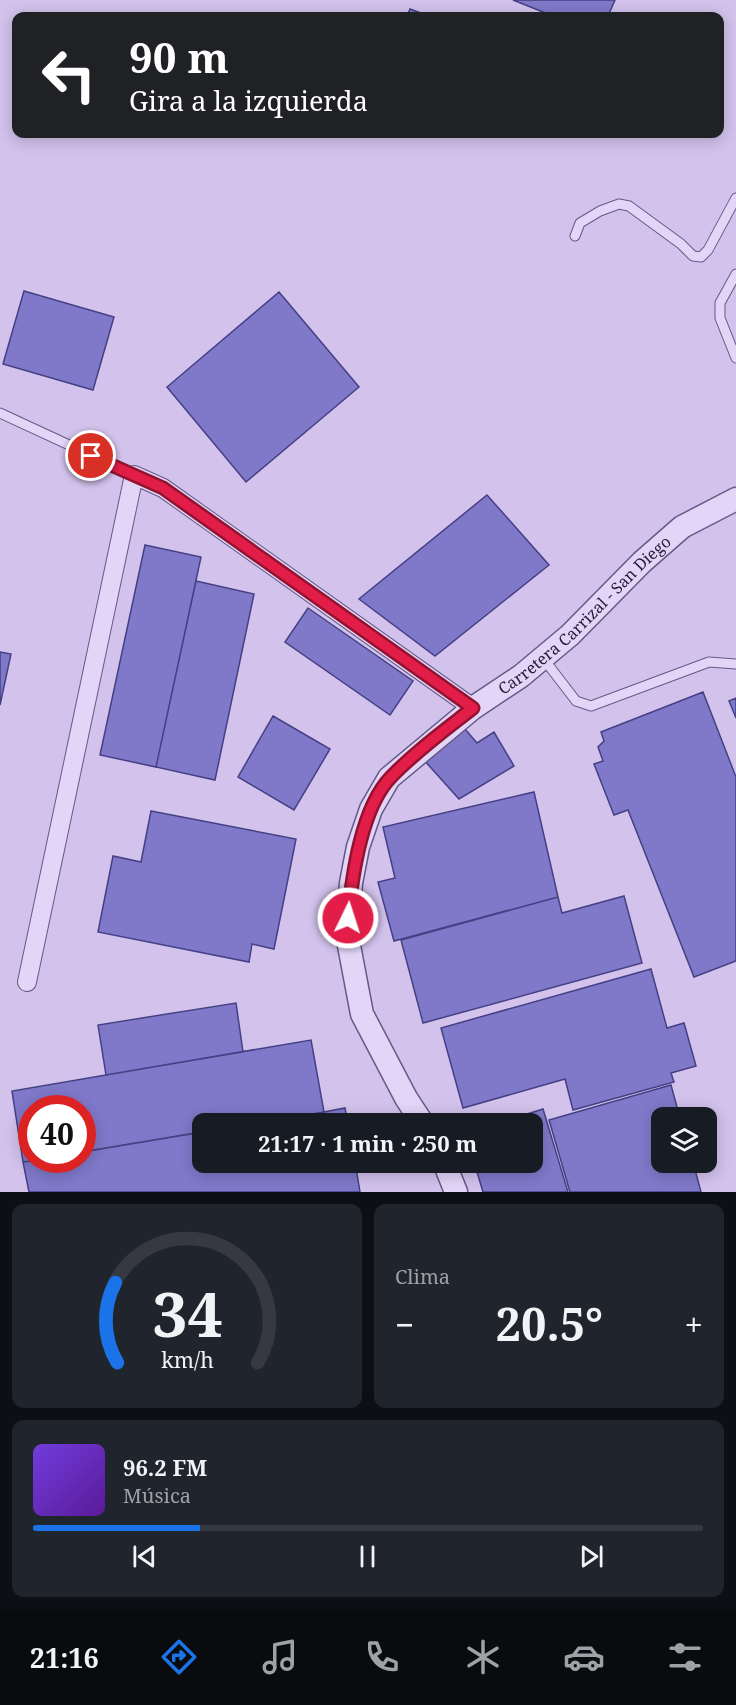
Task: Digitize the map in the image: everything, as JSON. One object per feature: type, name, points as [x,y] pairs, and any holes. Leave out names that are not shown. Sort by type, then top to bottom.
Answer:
[{"type":"street","points":[[27,982],[134,475],[163,488],[473,708]]},
{"type":"street","name":"Carretera Carrizal - San Diego","points":[[415,1113],[405,1098],[362,1014],[347,935],[351,883],[358,847],[371,808],[389,778],[473,708],[521,676],[570,635],[642,562],[682,527],[736,499]]},
{"type":"street","points":[[448,1173],[456,1192]]},
{"type":"lane","points":[[575,236],[580,223],[600,211],[619,204],[628,206],[681,244],[693,256],[701,257],[708,250],[736,198]]},
{"type":"lane","points":[[736,274],[720,303],[720,318],[736,358]]},
{"type":"lane","points":[[0,414],[134,475]]},
{"type":"lane","points":[[543,658],[576,701],[591,706],[709,662],[736,663]]},
{"type":"building","points":[[513,0],[615,0],[610,12],[543,12]]},
{"type":"building","points":[[24,291],[114,317],[93,390],[3,364]]},
{"type":"building","points":[[279,292],[359,387],[246,482],[167,387]]},
{"type":"building","points":[[487,495],[549,565],[435,656],[359,599]]},
{"type":"building","points":[[145,545],[201,557],[156,767],[100,755]]},
{"type":"building","points":[[196,581],[254,594],[215,780],[156,767]]},
{"type":"building","points":[[308,608],[413,681],[390,715],[285,642]]},
{"type":"building","points":[[0,652],[11,654],[0,705]]},
{"type":"building","points":[[703,692],[736,777],[736,961],[694,977],[628,810],[614,815],[594,764],[603,761],[598,747],[604,741],[601,732]]},
{"type":"building","points":[[736,698],[736,718],[729,701]]},
{"type":"building","points":[[273,716],[330,749],[294,810],[238,777]]},
{"type":"building","points":[[465,729],[477,743],[494,732],[514,766],[459,799],[423,759]]},
{"type":"building","points":[[534,792],[558,897],[394,941],[378,882],[395,878],[383,827]]},
{"type":"building","points":[[151,811],[296,839],[274,949],[252,944],[249,962],[98,932],[113,856],[141,862]]},
{"type":"building","points":[[624,896],[642,963],[423,1023],[401,940],[558,897],[562,913]]},
{"type":"building","points":[[651,969],[667,1028],[684,1023],[696,1066],[671,1073],[674,1082],[573,1110],[565,1079],[463,1108],[441,1028]]},
{"type":"building","points":[[236,1003],[243,1052],[106,1075],[98,1025]]},
{"type":"building","points":[[311,1040],[324,1112],[192,1113],[192,1134],[96,1150],[96,1095],[18,1095],[18,1130],[12,1091]]},
{"type":"building","points":[[671,1085],[677,1107],[651,1107],[651,1173],[696,1173],[701,1192],[570,1192],[549,1120]]},
{"type":"building","points":[[345,1108],[346,1113],[318,1113]]},
{"type":"building","points":[[543,1109],[568,1192],[483,1192],[477,1173],[543,1173],[543,1113],[530,1113]]},
{"type":"building","points":[[192,1134],[192,1173],[357,1173],[360,1192],[29,1192],[25,1173],[96,1173],[96,1150]]},
{"type":"route","points":[[91,456],[163,488],[473,708],[389,778],[371,808],[358,847],[351,883],[348,918]]}]
